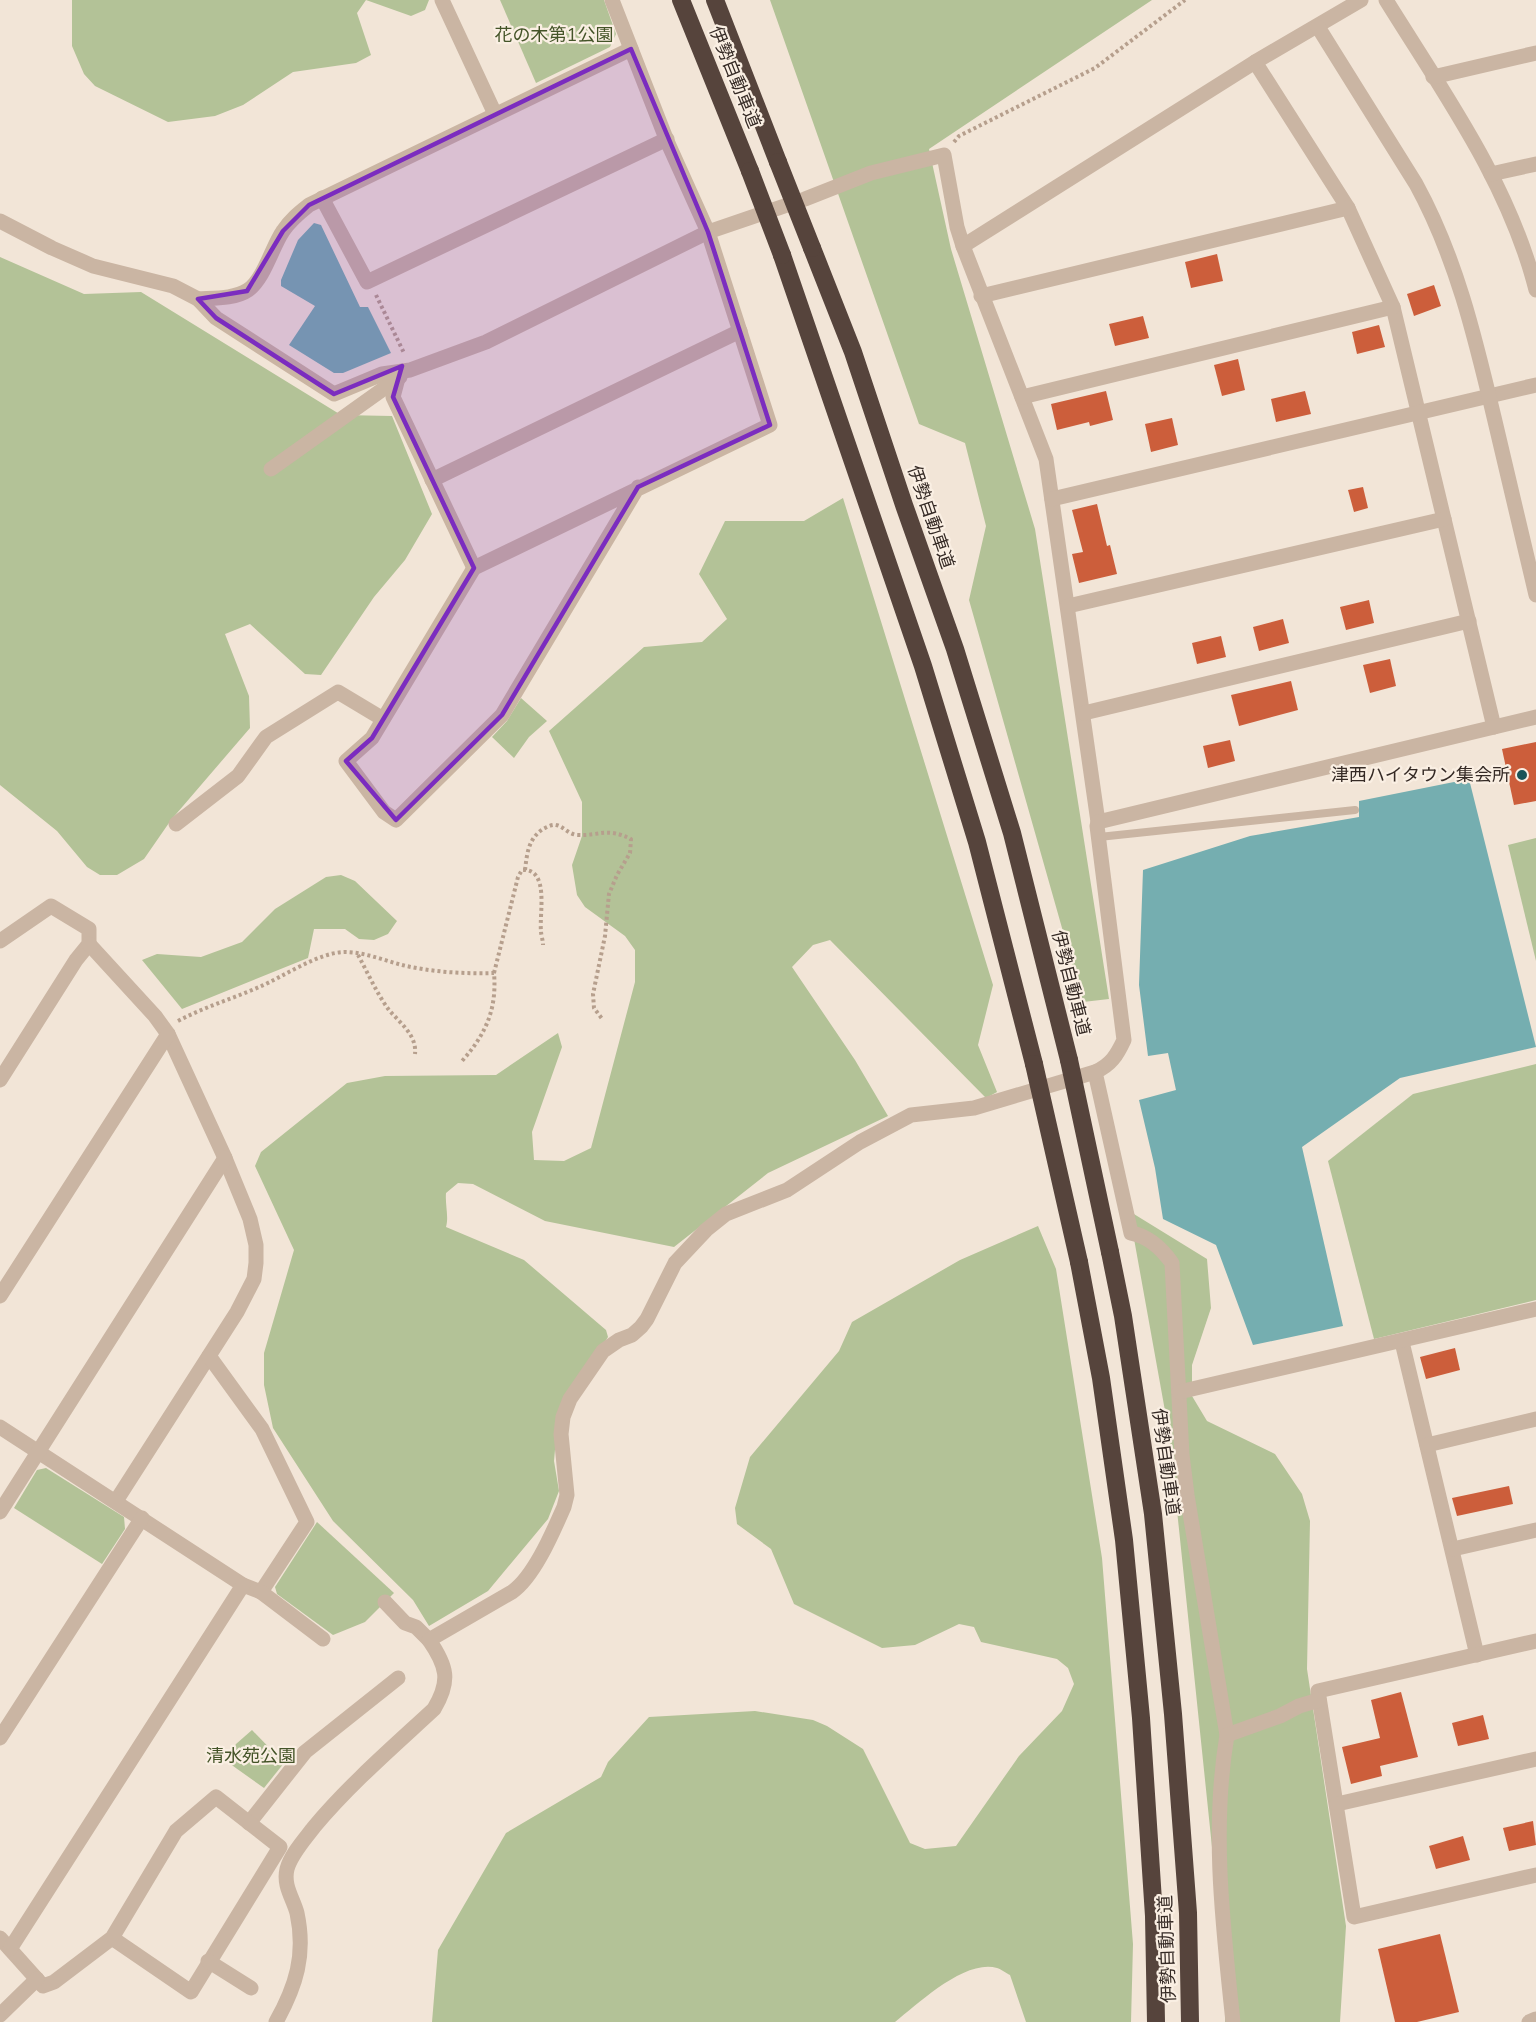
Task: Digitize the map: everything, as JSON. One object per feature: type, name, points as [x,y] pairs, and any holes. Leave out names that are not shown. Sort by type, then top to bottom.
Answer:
[{"type":"highway","name":"伊勢自動車道","points":[[681,0],[782,255],[923,666],[977,842],[1034,1064],[1079,1262],[1101,1378],[1124,1540],[1154,1904],[1156,2022]]},
{"type":"highway","name":"伊勢自動車道","points":[[715,0],[853,352],[955,649],[1012,833],[1068,1060],[1123,1316],[1153,1514],[1173,1714],[1188,1913],[1190,2022]]},
{"type":"street","points":[[442,0],[495,114]]},
{"type":"street","points":[[612,0],[667,140],[708,232],[770,425],[638,487],[474,568],[372,738],[346,761],[384,812],[396,820],[502,715],[638,487]]},
{"type":"street","points":[[963,246],[1255,62],[1361,0]]},
{"type":"street","points":[[1386,0],[1491,174],[1514,222],[1535,280]]},
{"type":"street","points":[[1318,27],[1429,208],[1459,284],[1475,336],[1536,595]]},
{"type":"street","points":[[198,299],[230,296],[247,291],[255,282],[292,218],[309,205],[631,49]]},
{"type":"street","points":[[1433,77],[1536,53]]},
{"type":"street","points":[[1255,62],[1348,207],[1393,307],[1494,727]]},
{"type":"street","points":[[322,198],[367,282],[667,140]]},
{"type":"street","points":[[271,469],[404,374],[486,342],[708,232],[805,199],[871,173],[944,155],[957,227],[963,246],[1046,459],[1083,713],[1124,1040],[1117,1053],[1107,1067],[1095,1072],[974,1108],[911,1115],[860,1142],[787,1190],[726,1214],[706,1230],[681,1254],[640,1328],[603,1351],[570,1400],[562,1417],[561,1434],[567,1495],[564,1507],[527,1579],[512,1592],[429,1640]]},
{"type":"street","points":[[1491,174],[1536,164]]},
{"type":"street","points":[[981,296],[1348,207]]},
{"type":"street","points":[[0,220],[52,249],[93,266],[173,286],[198,299],[216,318],[334,394],[382,374],[404,374]]},
{"type":"street","points":[[1022,397],[1393,307]]},
{"type":"street","points":[[432,480],[740,331]]},
{"type":"street","points":[[404,374],[393,397],[474,568]]},
{"type":"street","points":[[1052,499],[1536,385]]},
{"type":"street","points":[[1068,606],[1444,519]]},
{"type":"street","points":[[1083,713],[1469,621]]},
{"type":"street","points":[[176,824],[238,776],[266,737],[338,692],[383,719]]},
{"type":"street","points":[[1098,829],[1536,717]]},
{"type":"street","points":[[0,941],[51,906],[89,929],[89,944],[76,960],[0,1080]]},
{"type":"street","points":[[89,944],[166,1031],[225,1158],[250,1219],[256,1245],[254,1279],[237,1312],[116,1501]]},
{"type":"street","points":[[0,1296],[166,1031]]},
{"type":"street","points":[[1095,1072],[1131,1233],[1156,1245],[1172,1263],[1182,1455],[1227,1735],[1221,1770],[1218,1868],[1233,2022]]},
{"type":"street","points":[[0,1512],[225,1158]]},
{"type":"street","points":[[1179,1392],[1536,1309]]},
{"type":"street","points":[[1402,1342],[1477,1655]]},
{"type":"street","points":[[209,1356],[262,1429],[307,1522],[261,1593]]},
{"type":"street","points":[[1427,1445],[1536,1419]]},
{"type":"street","points":[[0,1427],[243,1585],[261,1593],[323,1639]]},
{"type":"street","points":[[0,1738],[142,1518]]},
{"type":"street","points":[[1453,1549],[1536,1530]]},
{"type":"street","points":[[112,1938],[191,1992],[280,1847],[216,1797],[188,1818],[176,1831],[112,1938],[54,1982],[43,1986],[5,1944],[243,1585]]},
{"type":"street","points":[[276,2022],[294,1983],[300,1955],[296,1910],[288,1891],[287,1868],[305,1838],[338,1799],[434,1709],[444,1693],[446,1680],[444,1669],[429,1640],[416,1626],[405,1623],[385,1602]]},
{"type":"street","points":[[1536,1641],[1318,1691],[1354,1917],[1536,1875]]},
{"type":"street","points":[[249,1823],[305,1752],[398,1678]]},
{"type":"street","points":[[1227,1735],[1319,1700]]},
{"type":"street","points":[[1337,1804],[1536,1759]]},
{"type":"street","points":[[208,1961],[250,1988]]},
{"type":"street","points":[[0,2015],[37,1979]]},
{"type":"street","points":[[1529,2022],[1536,2019]]},
{"type":"lane","points":[[1098,829],[1355,810]]},
{"type":"path","points":[[944,155],[959,136],[1095,68],[1185,0]]},
{"type":"path","points":[[370,281],[404,353]]},
{"type":"path","points":[[462,1061],[474,1048],[483,1033],[492,1011],[495,992],[494,973],[518,877],[522,870],[525,870],[531,841],[549,826],[558,825],[574,835],[606,831],[619,833],[631,839],[630,853],[616,875],[609,894],[605,936],[592,994],[594,1008],[603,1020]]},
{"type":"path","points":[[525,870],[535,875],[542,891],[543,945]]},
{"type":"path","points":[[166,1031],[197,1011],[258,988],[327,955],[343,952],[456,973],[494,973]]},
{"type":"path","points":[[358,954],[389,1009],[405,1026],[416,1048],[415,1054]]},
{"type":"highlighted area","points":[[631,49],[708,232],[770,425],[638,487],[502,715],[396,820],[346,761],[372,738],[474,568],[393,397],[402,366],[334,394],[216,318],[198,299],[247,291],[283,231],[309,205]]},
{"type":"green space","points":[[72,0],[366,0],[357,13],[371,55],[356,63],[293,72],[243,105],[215,116],[168,122],[95,86],[84,74],[72,46]]},
{"type":"green space","points":[[366,0],[429,0],[425,10],[411,16]]},
{"type":"green space","name":"花の木第1公園","points":[[500,0],[604,0],[616,34],[610,47],[536,83]]},
{"type":"green space","points":[[770,0],[1152,0],[929,149],[951,249],[1035,529],[1109,999],[1083,1002],[969,600],[986,526],[965,443],[919,424]]},
{"type":"green space","points":[[0,257],[84,294],[141,292],[341,415],[392,416],[432,514],[405,560],[374,597],[321,675],[305,674],[250,624],[225,634],[249,696],[250,728],[171,820],[144,859],[117,875],[100,875],[87,867],[57,831],[0,785]]},
{"type":"green space","points":[[843,498],[993,985],[978,1045],[997,1092],[986,1098],[830,940],[813,945],[792,967],[855,1060],[888,1116],[768,1173],[674,1247],[545,1221],[473,1184],[458,1183],[446,1193],[446,1227],[524,1260],[606,1330],[608,1337],[558,1416],[554,1461],[559,1491],[548,1519],[488,1591],[429,1626],[413,1600],[333,1521],[273,1428],[264,1385],[264,1353],[294,1250],[255,1166],[261,1152],[347,1083],[385,1076],[496,1075],[558,1033],[562,1047],[532,1132],[534,1160],[564,1161],[591,1148],[635,982],[635,950],[625,936],[585,907],[577,895],[572,865],[582,836],[582,802],[549,731],[644,647],[702,642],[727,619],[699,574],[725,521],[804,521]]},
{"type":"green space","points":[[521,698],[547,721],[529,737],[514,758],[492,737],[507,721]]},
{"type":"green space","points":[[1536,838],[1536,961],[1508,845]]},
{"type":"green space","points":[[341,875],[355,881],[397,921],[388,934],[374,940],[359,939],[345,929],[314,929],[308,958],[182,1009],[142,960],[157,954],[201,957],[242,942],[275,909],[326,877]]},
{"type":"green space","points":[[1536,1064],[1536,1300],[1374,1339],[1328,1161],[1413,1094]]},
{"type":"green space","points":[[1129,1211],[1207,1259],[1211,1308],[1192,1365],[1192,1396],[1207,1421],[1275,1454],[1302,1494],[1310,1521],[1307,1669],[1346,1926],[1340,2022],[1225,2022],[1226,1982],[1169,1433]]},
{"type":"green space","points":[[1038,1226],[1056,1269],[1102,1558],[1133,1944],[1131,2022],[1026,2022],[1010,1975],[997,1968],[984,1967],[971,1970],[943,1984],[895,2022],[432,2022],[438,1950],[506,1833],[601,1777],[608,1762],[649,1717],[755,1711],[813,1720],[827,1726],[863,1749],[910,1843],[925,1849],[956,1846],[1019,1756],[1062,1711],[1074,1684],[1068,1668],[1057,1659],[981,1642],[974,1627],[959,1624],[915,1645],[882,1648],[794,1604],[771,1549],[737,1524],[735,1508],[750,1457],[839,1351],[852,1322],[960,1260]]},
{"type":"green space","points":[[46,1468],[124,1517],[125,1529],[102,1564],[14,1508],[37,1470]]},
{"type":"green space","points":[[317,1522],[394,1593],[365,1622],[333,1635],[277,1594],[275,1587]]},
{"type":"green space","name":"清水苑公園","points":[[252,1730],[284,1763],[264,1788],[226,1761],[236,1744]]},
{"type":"water","points":[[314,223],[321,225],[360,307],[368,307],[391,353],[343,373],[334,373],[289,345],[315,306],[281,286],[281,280],[298,240]]},
{"type":"water","points":[[1469,779],[1536,1047],[1400,1078],[1302,1147],[1343,1326],[1253,1345],[1216,1245],[1163,1219],[1155,1168],[1139,1100],[1176,1090],[1168,1053],[1148,1056],[1139,985],[1143,870],[1250,836],[1359,817],[1359,801]]},
{"type":"building","points":[[1217,254],[1223,281],[1191,288],[1185,262]]},
{"type":"building","points":[[1434,285],[1441,306],[1414,316],[1407,294]]},
{"type":"building","points":[[1143,316],[1149,338],[1115,346],[1109,324]]},
{"type":"building","points":[[1379,325],[1385,347],[1357,354],[1352,332]]},
{"type":"building","points":[[1238,359],[1245,390],[1222,396],[1214,365]]},
{"type":"building","points":[[1106,391],[1113,420],[1090,426],[1089,422],[1057,430],[1051,404]]},
{"type":"building","points":[[1305,391],[1311,414],[1276,422],[1271,399]]},
{"type":"building","points":[[1172,418],[1178,445],[1151,452],[1145,424]]},
{"type":"building","points":[[1363,487],[1368,508],[1354,512],[1348,490]]},
{"type":"building","points":[[1097,504],[1107,546],[1110,545],[1117,574],[1079,583],[1072,554],[1083,552],[1072,510]]},
{"type":"building","points":[[1369,600],[1374,623],[1346,630],[1340,607]]},
{"type":"building","points":[[1283,619],[1289,643],[1259,651],[1253,627]]},
{"type":"building","points":[[1221,636],[1226,657],[1197,664],[1192,643]]},
{"type":"building","points":[[1390,659],[1396,686],[1370,693],[1363,665]]},
{"type":"building","points":[[1291,681],[1298,710],[1239,726],[1231,695]]},
{"type":"building","points":[[1230,740],[1235,761],[1208,768],[1203,746]]},
{"type":"building","name":"津西ハイタウン集会所","points":[[1536,742],[1536,801],[1514,805],[1502,749]]},
{"type":"building","points":[[1455,1348],[1460,1370],[1426,1379],[1420,1357]]},
{"type":"building","points":[[1509,1486],[1513,1504],[1457,1516],[1452,1498]]},
{"type":"building","points":[[1401,1692],[1418,1757],[1380,1766],[1382,1776],[1351,1784],[1342,1747],[1380,1738],[1371,1700]]},
{"type":"building","points":[[1483,1715],[1489,1739],[1458,1746],[1452,1723]]},
{"type":"building","points":[[1533,1821],[1536,1845],[1509,1851],[1503,1828]]},
{"type":"building","points":[[1463,1836],[1470,1860],[1436,1869],[1429,1846]]},
{"type":"building","points":[[1440,1934],[1459,2012],[1417,2022],[1395,2022],[1378,1949]]},
{"type":"place","name":"津西ハイタウン集会所","points":[[1522,775]]}]
